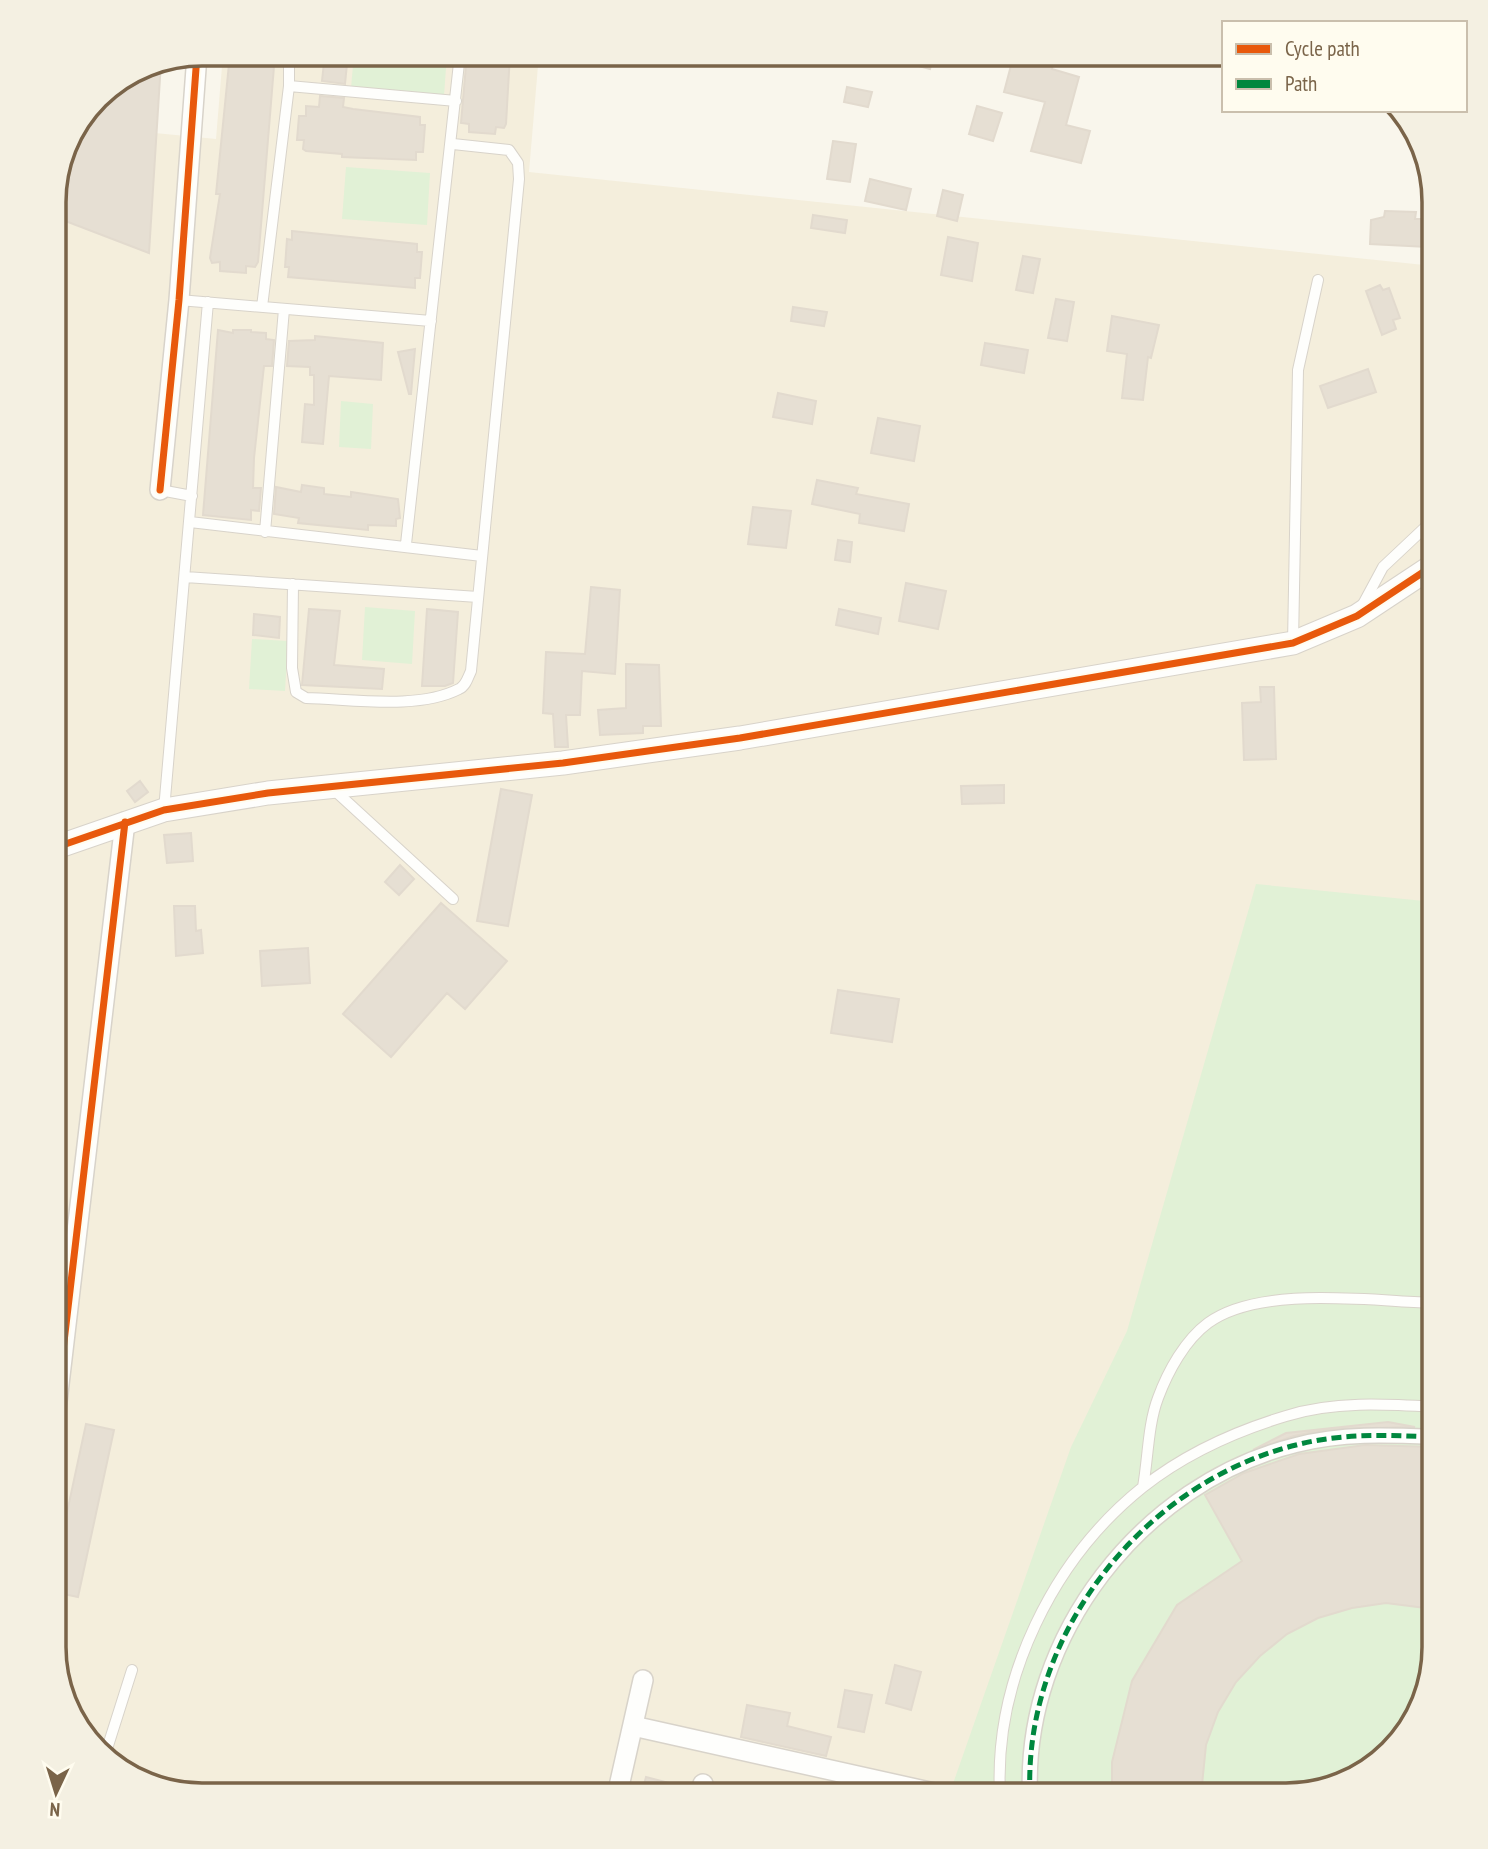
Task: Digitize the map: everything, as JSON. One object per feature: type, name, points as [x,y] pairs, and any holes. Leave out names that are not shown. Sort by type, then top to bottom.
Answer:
[{"type":"street","points":[[160,490],[179,300],[196,67]]},
{"type":"street","points":[[67,843],[164,810],[329,786],[562,763],[740,738],[1293,643],[1357,616],[1422,573]]},
{"type":"street","points":[[66,1323],[125,822]]},
{"type":"street","points":[[1030,1783],[1029,1768],[1041,1694],[1068,1625],[1109,1563],[1163,1511],[1225,1471],[1295,1445],[1369,1434],[1422,1436]]},
{"type":"street","points":[[620,1783],[643,1680]]},
{"type":"street","points":[[633,1726],[889,1783]]},
{"type":"lane","points":[[262,307],[289,86],[289,67]]},
{"type":"lane","points":[[406,544],[453,145],[459,67]]},
{"type":"lane","points":[[289,86],[456,102]]},
{"type":"lane","points":[[293,584],[292,668],[296,692],[306,698],[421,701],[459,689],[466,684],[471,671],[518,163],[509,150],[453,145]]},
{"type":"lane","points":[[1293,643],[1298,370],[1318,280]]},
{"type":"lane","points":[[179,300],[431,321]]},
{"type":"lane","points":[[164,810],[208,302]]},
{"type":"lane","points":[[265,532],[284,309]]},
{"type":"lane","points":[[160,490],[192,496]]},
{"type":"lane","points":[[190,522],[265,532],[406,544],[482,555]]},
{"type":"lane","points":[[1357,616],[1383,567],[1422,530]]},
{"type":"lane","points":[[185,577],[478,597]]},
{"type":"lane","points":[[329,786],[453,899]]},
{"type":"lane","points":[[1143,1487],[1157,1400],[1176,1358],[1208,1323],[1251,1304],[1287,1299],[1422,1303]]},
{"type":"lane","points":[[999,1783],[998,1766],[1012,1686],[1041,1611],[1086,1544],[1143,1487],[1212,1444],[1288,1415],[1368,1403],[1422,1406]]},
{"type":"lane","points":[[108,1744],[132,1670]]},
{"type":"shaded area","points":[[222,67],[538,67],[529,172],[1422,265],[1422,1647],[1419,1673],[1408,1707],[1388,1736],[1361,1760],[1321,1778],[1286,1783],[202,1783],[176,1780],[142,1769],[113,1749],[89,1722],[74,1691],[66,1647],[67,216],[81,140],[89,127],[216,139]]},
{"type":"green space","points":[[353,67],[446,67],[444,96],[351,88]]},
{"type":"green space","points":[[346,167],[430,173],[427,225],[342,219]]},
{"type":"green space","points":[[341,401],[373,404],[371,449],[339,447]]},
{"type":"green space","points":[[365,607],[415,611],[412,664],[362,660]]},
{"type":"green space","points":[[252,639],[288,641],[285,691],[249,689]]},
{"type":"green space","points":[[1256,884],[1422,901],[1422,1647],[1419,1673],[1408,1707],[1388,1736],[1354,1764],[1321,1778],[1286,1783],[953,1783],[1071,1447],[1127,1331]]},
{"type":"building","points":[[229,67],[274,67],[258,262],[255,267],[246,266],[246,273],[220,271],[220,262],[212,263],[210,258],[220,194],[216,194]]},
{"type":"building","points":[[324,67],[347,67],[345,84],[322,81]]},
{"type":"building","points":[[466,67],[509,67],[504,128],[496,127],[495,134],[469,132],[469,124],[461,123]]},
{"type":"building","points":[[1011,67],[1052,67],[1079,77],[1066,125],[1090,131],[1081,163],[1031,151],[1045,102],[1004,92]]},
{"type":"building","points":[[160,73],[149,253],[67,222],[67,193],[74,158],[89,127],[106,106],[127,89]]},
{"type":"building","points":[[847,87],[872,92],[868,107],[844,102]]},
{"type":"building","points":[[320,96],[344,98],[343,107],[420,117],[420,125],[425,125],[423,152],[416,152],[416,160],[342,157],[342,154],[306,151],[303,149],[304,140],[297,140],[299,116],[306,116],[306,106],[319,107]]},
{"type":"building","points":[[977,106],[1002,113],[993,141],[969,134]]},
{"type":"building","points":[[833,141],[856,144],[850,182],[827,179]]},
{"type":"building","points":[[870,179],[911,189],[906,210],[865,201]]},
{"type":"building","points":[[943,190],[963,195],[957,221],[937,216]]},
{"type":"building","points":[[1385,211],[1416,212],[1415,219],[1422,219],[1422,247],[1370,244],[1371,220],[1384,217]]},
{"type":"building","points":[[813,215],[847,220],[845,233],[811,228]]},
{"type":"building","points":[[292,231],[417,244],[417,252],[422,252],[420,278],[415,278],[415,288],[288,277],[289,267],[285,267],[287,239],[292,240]]},
{"type":"building","points":[[948,237],[978,243],[972,281],[941,275]]},
{"type":"building","points":[[1023,256],[1040,259],[1033,293],[1016,290]]},
{"type":"building","points":[[1380,285],[1383,290],[1389,288],[1400,318],[1393,320],[1396,329],[1382,335],[1366,291]]},
{"type":"building","points":[[1056,299],[1074,302],[1067,341],[1048,338]]},
{"type":"building","points":[[793,307],[827,312],[824,326],[791,321]]},
{"type":"building","points":[[1112,316],[1159,325],[1151,358],[1148,357],[1143,400],[1122,398],[1127,354],[1107,351]]},
{"type":"building","points":[[218,330],[233,333],[233,330],[251,330],[266,333],[266,339],[274,340],[272,366],[264,366],[254,458],[253,488],[261,488],[259,511],[251,510],[251,520],[203,515]]},
{"type":"building","points":[[315,336],[383,343],[381,380],[329,376],[323,444],[302,442],[305,404],[314,405],[314,375],[310,375],[310,367],[287,366],[289,341],[315,340]]},
{"type":"building","points":[[985,343],[1028,350],[1024,373],[981,365]]},
{"type":"building","points":[[415,349],[411,394],[409,394],[398,352]]},
{"type":"building","points":[[1368,369],[1376,392],[1328,408],[1320,386]]},
{"type":"building","points":[[778,393],[816,401],[812,424],[773,417]]},
{"type":"building","points":[[878,418],[920,426],[914,461],[871,453]]},
{"type":"building","points":[[817,480],[858,488],[856,494],[909,504],[904,531],[859,523],[860,514],[812,504]]},
{"type":"building","points":[[302,485],[324,488],[324,494],[351,497],[351,492],[398,499],[400,518],[396,519],[396,526],[368,525],[368,530],[298,523],[299,518],[274,514],[276,487],[301,492]]},
{"type":"building","points":[[753,507],[791,511],[786,548],[748,544]]},
{"type":"building","points":[[838,540],[852,542],[850,562],[835,560]]},
{"type":"building","points":[[906,583],[946,591],[938,629],[899,621]]},
{"type":"building","points":[[591,587],[620,590],[615,674],[582,671],[580,715],[566,715],[568,747],[555,747],[553,714],[543,713],[546,652],[585,654]]},
{"type":"building","points":[[309,609],[340,611],[334,665],[384,669],[382,689],[302,685]]},
{"type":"building","points":[[427,609],[458,612],[453,683],[445,686],[422,686]]},
{"type":"building","points":[[839,609],[881,618],[878,634],[836,625]]},
{"type":"building","points":[[254,614],[280,617],[279,638],[253,635]]},
{"type":"building","points":[[626,664],[659,665],[661,726],[643,726],[643,733],[600,735],[598,710],[626,708]]},
{"type":"building","points":[[1260,687],[1274,687],[1276,759],[1244,760],[1242,703],[1261,702]]},
{"type":"building","points":[[140,781],[148,792],[135,802],[127,791]]},
{"type":"building","points":[[1004,785],[1004,803],[962,804],[961,786]]},
{"type":"building","points":[[501,789],[532,795],[508,926],[477,921]]},
{"type":"building","points":[[191,833],[193,861],[167,863],[164,835]]},
{"type":"building","points":[[400,865],[414,879],[399,895],[385,882]]},
{"type":"building","points":[[441,903],[507,961],[465,1009],[447,993],[391,1057],[343,1014]]},
{"type":"building","points":[[174,906],[195,906],[196,931],[201,930],[203,953],[176,956]]},
{"type":"building","points":[[308,948],[310,983],[262,986],[260,951]]},
{"type":"building","points":[[838,990],[899,999],[892,1042],[831,1033]]},
{"type":"building","points":[[1388,1422],[1415,1427],[1329,1429],[1294,1436],[1253,1450],[1286,1433]]},
{"type":"building","points":[[86,1424],[114,1430],[78,1597],[66,1595],[66,1517]]},
{"type":"building","points":[[1365,1445],[1422,1447],[1422,1608],[1386,1603],[1352,1608],[1318,1618],[1287,1634],[1260,1656],[1236,1682],[1218,1712],[1206,1745],[1202,1783],[1112,1783],[1112,1762],[1132,1681],[1177,1605],[1242,1561],[1205,1495],[1244,1473],[1299,1454]]},
{"type":"building","points":[[895,1665],[921,1672],[911,1710],[886,1703]]},
{"type":"building","points":[[845,1690],[872,1695],[864,1732],[838,1727]]},
{"type":"building","points":[[747,1705],[790,1713],[787,1726],[831,1737],[826,1756],[741,1737]]},
{"type":"building","points":[[646,1777],[669,1783],[644,1783]]},
{"type":"marked path","points":[[1031,1783],[1033,1736],[1047,1679],[1070,1624],[1103,1575],[1142,1531],[1188,1493],[1240,1464],[1296,1445],[1347,1437],[1422,1437]]},
{"type":"cycle path","points":[[160,490],[179,300],[196,67]]},
{"type":"cycle path","points":[[67,844],[164,810],[268,793],[563,763],[740,738],[1293,643],[1357,616],[1422,573]]},
{"type":"cycle path","points":[[66,1323],[125,822]]}]
